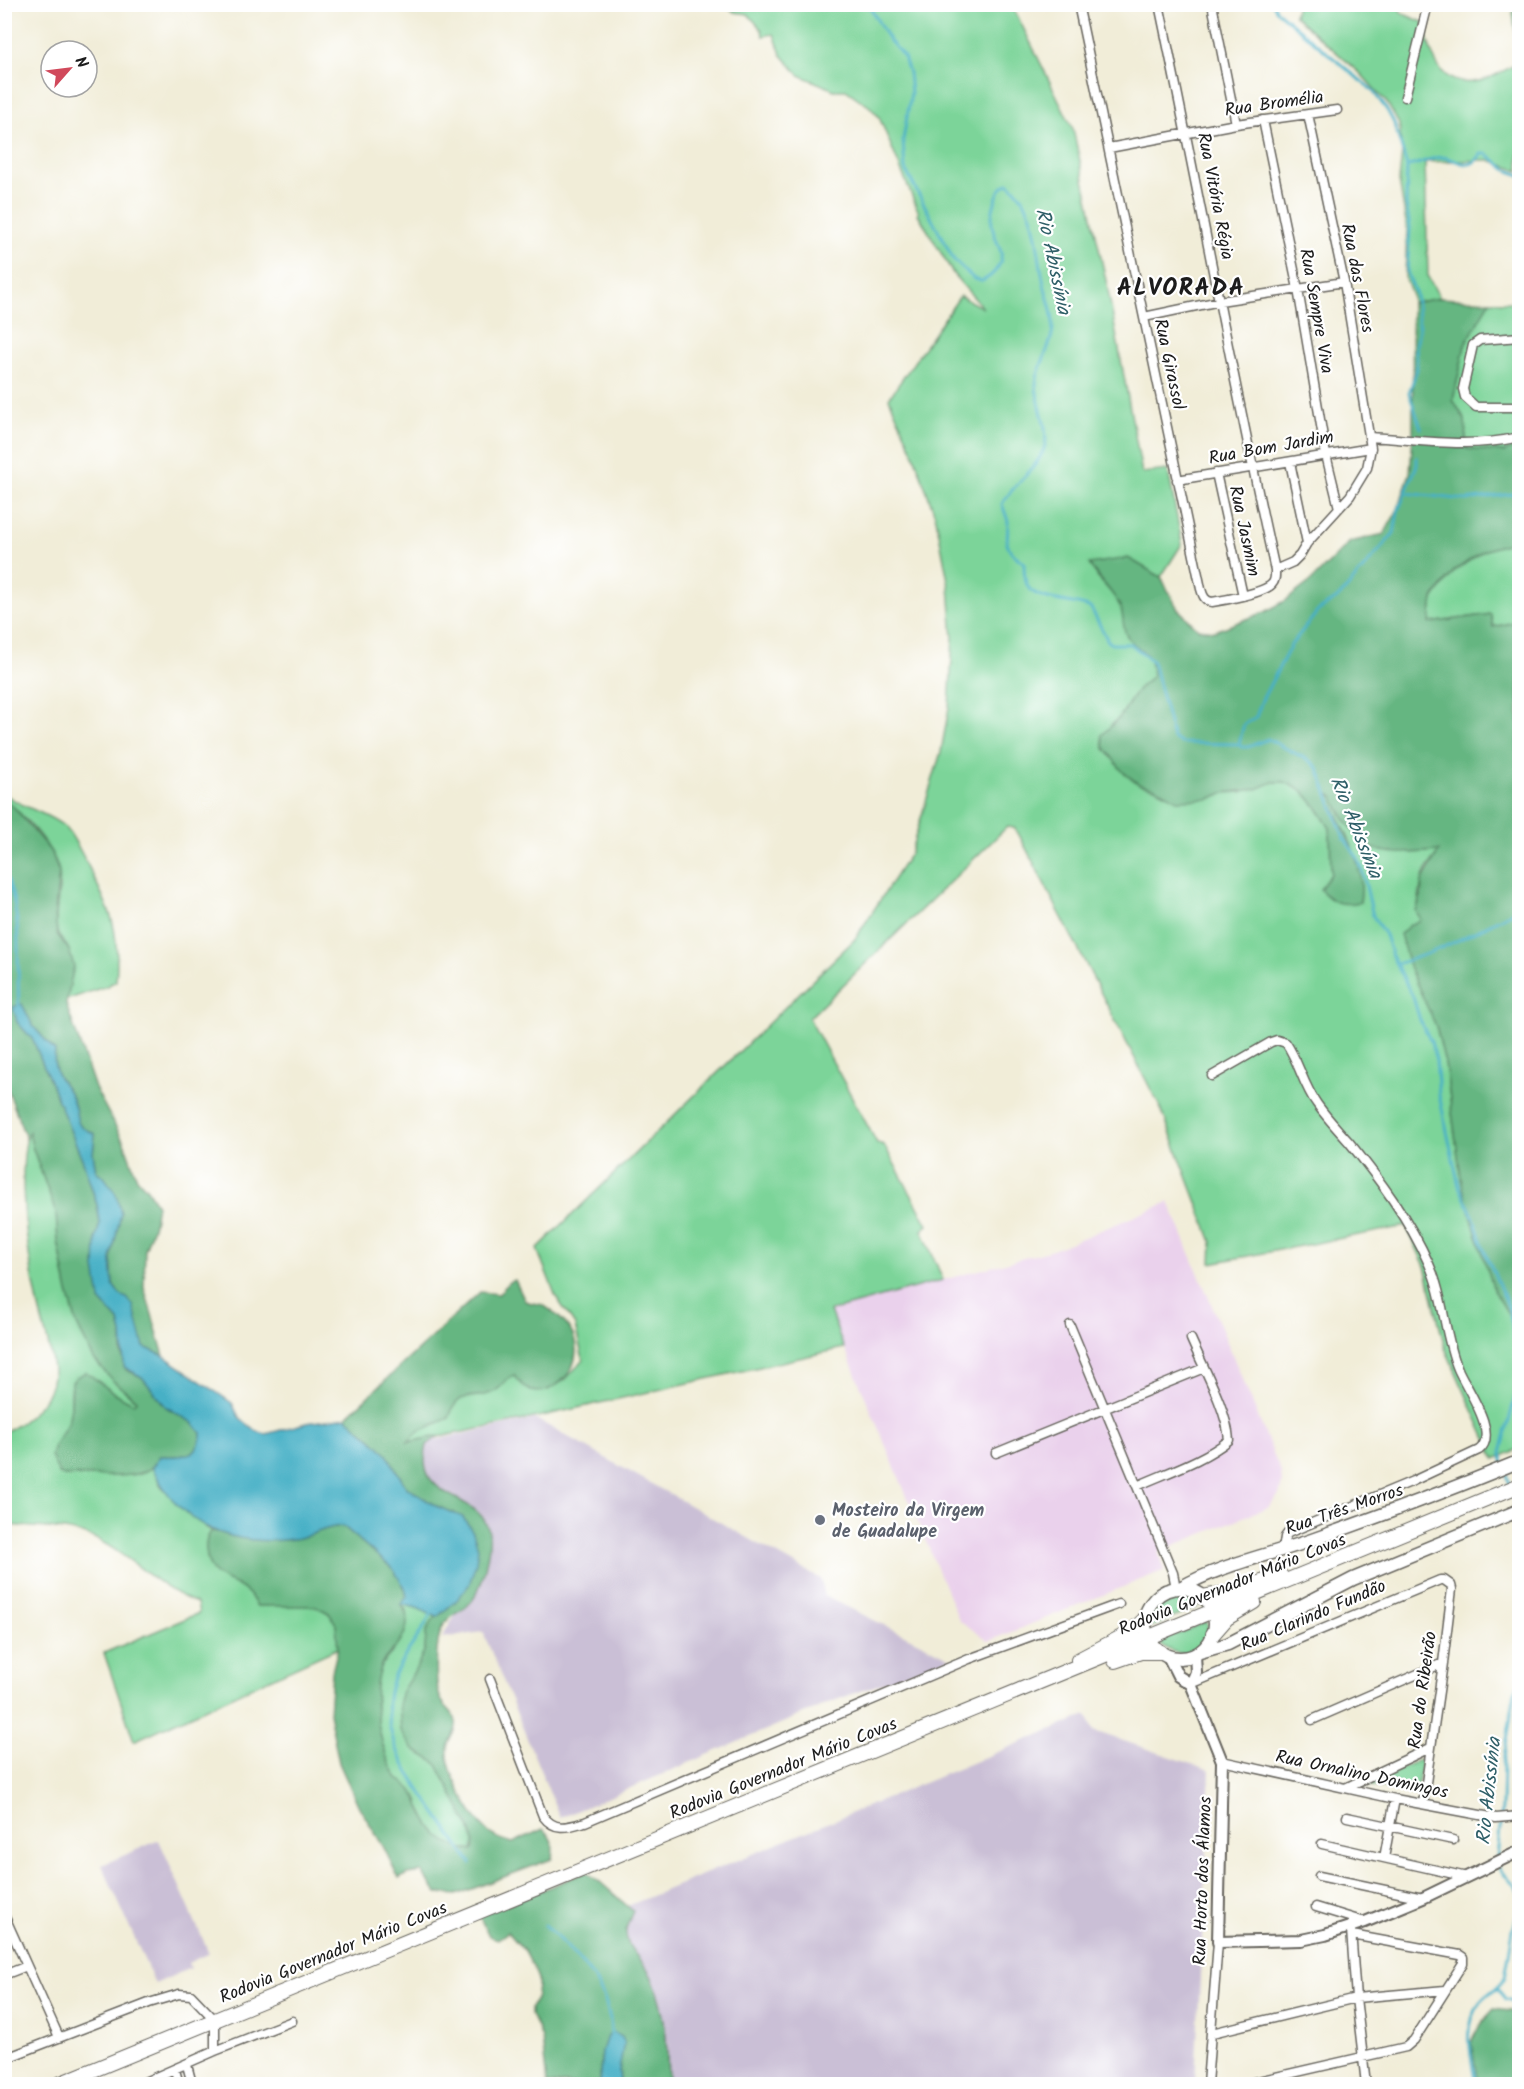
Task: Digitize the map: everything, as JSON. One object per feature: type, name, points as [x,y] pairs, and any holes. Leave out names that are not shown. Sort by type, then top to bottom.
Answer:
[{"type":"highway","name":"Rodovia Governador Mário Covas","points":[[59,2085],[1520,1485]]},
{"type":"highway","points":[[1202,1597],[1227,1593],[1276,1577],[1310,1572]]},
{"type":"highway","points":[[1213,1634],[1227,1618],[1259,1599],[1270,1588]]},
{"type":"highway","points":[[1057,1676],[1084,1656],[1136,1629],[1145,1620]]},
{"type":"highway","points":[[1033,1685],[1058,1682],[1141,1652],[1164,1654]]},
{"type":"main road","name":"Rua Três Morros","points":[[1145,1620],[1148,1607],[1157,1596],[1209,1572],[1283,1550],[1401,1509],[1520,1461]]},
{"type":"main road","points":[[1145,1620],[1148,1638],[1164,1654],[1179,1658],[1198,1653],[1228,1644],[1353,1579],[1520,1510]]},
{"type":"main road","points":[[1178,1588],[1195,1592],[1202,1597],[1212,1611],[1215,1623],[1213,1634],[1208,1644],[1198,1653]]},
{"type":"street","name":"Rua Girassol","points":[[1078,4],[1201,589],[1207,601],[1212,602],[1243,596]]},
{"type":"street","name":"Rua Vitória Régia","points":[[1159,4],[1252,467],[1275,570]]},
{"type":"street","points":[[1212,4],[1236,124]]},
{"type":"street","points":[[1405,97],[1428,4]]},
{"type":"street","name":"Rua Bromélia","points":[[1109,148],[1236,124],[1337,110]]},
{"type":"street","name":"Rua das Flores","points":[[1308,114],[1344,282],[1371,448]]},
{"type":"street","name":"Rua Sempre Viva","points":[[1263,120],[1298,289],[1326,455],[1339,508]]},
{"type":"street","points":[[1144,317],[1344,282]]},
{"type":"street","points":[[1520,337],[1480,340],[1473,345],[1463,389],[1465,396],[1476,407],[1520,407]]},
{"type":"street","points":[[1369,437],[1461,444],[1493,443],[1520,437]]},
{"type":"street","points":[[1243,596],[1271,586],[1275,579],[1275,570],[1293,562],[1300,555],[1306,543],[1359,483],[1367,468],[1371,448]]},
{"type":"street","name":"Rua Bom Jardim","points":[[1177,480],[1371,448]]},
{"type":"street","points":[[1290,462],[1306,543]]},
{"type":"street","name":"Rua Jasmim","points":[[1216,473],[1243,596]]},
{"type":"street","points":[[1212,1076],[1272,1042],[1277,1040],[1286,1043],[1306,1088],[1385,1188],[1429,1264],[1454,1360],[1484,1421],[1487,1434],[1485,1444],[1479,1450],[1413,1481],[1288,1533],[1283,1550]]},
{"type":"street","points":[[1070,1325],[1178,1588]]},
{"type":"street","points":[[1137,1486],[1202,1457],[1229,1440],[1223,1413],[1191,1339]]},
{"type":"street","points":[[996,1454],[1204,1368]]},
{"type":"street","name":"Rua Clarindo Fundão","points":[[1201,1675],[1440,1580],[1448,1582]]},
{"type":"street","name":"Rua do Ribeirão","points":[[1423,1804],[1452,1589],[1448,1582]]},
{"type":"street","points":[[489,1679],[543,1816],[548,1823],[563,1828],[585,1822],[969,1659],[1119,1604]]},
{"type":"street","points":[[1164,1654],[1178,1676],[1191,1684],[1201,1675],[1198,1653]]},
{"type":"street","points":[[1312,1720],[1443,1664]]},
{"type":"street","name":"Rua Horto dos Álamos","points":[[1191,1684],[1222,1761],[1218,1942],[1208,2085]]},
{"type":"street","points":[[1345,1788],[1431,1748]]},
{"type":"street","name":"Rua Ornalino Domingos","points":[[1222,1761],[1395,1799],[1500,1818],[1520,1816]]},
{"type":"street","points":[[1384,1858],[1395,1799]]},
{"type":"street","points":[[1347,1817],[1453,1840]]},
{"type":"street","points":[[1322,1844],[1467,1877]]},
{"type":"street","points":[[1218,1942],[1313,1939],[1351,1931],[1365,1922],[1423,1898],[1520,1851]]},
{"type":"street","points":[[1319,1876],[1423,1898]]},
{"type":"street","points":[[1316,1907],[1365,1922]]},
{"type":"street","points":[[4,1915],[59,2037]]},
{"type":"street","points":[[1245,2085],[1410,2045],[1463,1963],[1463,1957],[1460,1955],[1351,1931]]},
{"type":"street","points":[[1351,1931],[1366,2085]]},
{"type":"street","points":[[4,1975],[27,1966]]},
{"type":"street","points":[[1212,2033],[1356,1998],[1445,1990]]},
{"type":"street","points":[[4,2059],[149,2003],[179,1994],[191,1995],[215,2020],[215,2051]]},
{"type":"street","points":[[140,2085],[215,2051],[292,2021]]},
{"type":"street","points":[[187,2065],[192,2085]]},
{"type":"street","points":[[175,2070],[179,2085]]},
{"type":"shaded area","points":[[1169,1202],[1281,1472],[1282,1483],[1279,1495],[1268,1507],[1158,1552],[1165,1570],[989,1641],[959,1620],[829,1311],[1053,1250]]},
{"type":"shaded area","points":[[536,1419],[821,1579],[825,1596],[951,1658],[836,1700],[560,1818],[483,1632],[442,1638],[478,1576],[415,1490],[410,1445]]},
{"type":"shaded area","points":[[1087,1715],[1094,1731],[1210,1770],[1195,2084],[637,2084],[577,1927]]},
{"type":"shaded area","points":[[159,1840],[209,1953],[188,1963],[190,1968],[155,1984],[102,1865]]},
{"type":"green space","points":[[726,5],[1012,5],[1073,129],[1107,285],[1142,473],[1168,470],[1182,544],[1161,577],[1128,558],[1097,577],[1118,602],[1127,635],[1149,659],[1153,676],[1138,689],[1120,717],[1112,724],[1104,747],[1123,772],[1139,784],[1199,799],[1209,799],[1223,793],[1241,792],[1273,782],[1285,782],[1303,791],[1330,828],[1331,874],[1326,880],[1360,902],[1361,888],[1356,859],[1346,831],[1327,792],[1333,797],[1345,821],[1409,853],[1440,851],[1423,877],[1416,911],[1422,920],[1410,925],[1410,969],[1436,1026],[1445,1063],[1462,1184],[1494,1290],[1510,1317],[1516,1321],[1519,1319],[1519,1449],[1495,1459],[1445,1348],[1425,1266],[1406,1226],[1211,1263],[1212,1242],[1162,1111],[1018,833],[1014,828],[1007,827],[809,1018],[877,1143],[884,1145],[928,1225],[922,1230],[943,1280],[830,1311],[844,1348],[529,1419],[407,1443],[419,1431],[449,1418],[455,1403],[463,1398],[490,1393],[514,1374],[521,1383],[548,1390],[565,1380],[583,1360],[575,1325],[556,1297],[537,1249],[855,939],[910,854],[941,752],[949,707],[953,639],[949,586],[936,518],[913,452],[889,398],[960,296],[983,308],[954,275],[918,214],[879,117],[870,107],[846,90],[834,90],[799,75],[781,54],[774,34],[763,36],[762,30],[748,14],[734,12]]},
{"type":"green space","points":[[1297,5],[1399,5],[1401,13],[1423,22],[1435,60],[1448,77],[1458,81],[1470,82],[1486,79],[1519,63],[1519,171],[1489,160],[1425,162],[1428,277],[1440,298],[1412,303],[1412,296],[1405,277],[1407,228],[1399,181],[1402,152],[1399,124],[1387,103],[1361,74],[1294,15]]},
{"type":"green space","points":[[1512,5],[1519,5],[1519,63]]},
{"type":"green space","points":[[1440,298],[1490,301],[1465,345],[1453,400],[1465,420],[1467,449],[1504,452],[1519,446],[1519,548],[1505,544],[1483,551],[1454,571],[1433,598],[1430,623],[1491,614],[1493,627],[1519,621],[1519,1319],[1516,1321],[1510,1317],[1494,1290],[1471,1217],[1462,1184],[1445,1063],[1436,1026],[1410,969],[1400,934],[1410,925],[1421,920],[1416,911],[1421,896],[1422,881],[1439,851],[1400,853],[1373,848],[1353,831],[1333,797],[1328,793],[1352,846],[1360,873],[1360,902],[1347,904],[1337,902],[1320,889],[1331,874],[1330,828],[1303,791],[1285,782],[1273,782],[1257,789],[1223,793],[1209,799],[1177,800],[1155,788],[1139,784],[1123,772],[1104,747],[1102,735],[1120,717],[1138,689],[1153,676],[1146,654],[1126,634],[1120,606],[1089,564],[1128,558],[1161,577],[1178,609],[1198,629],[1215,631],[1265,612],[1285,601],[1311,581],[1350,542],[1384,534],[1398,509],[1410,473],[1413,434],[1412,303]]},
{"type":"green space","points":[[1490,301],[1519,303],[1519,446],[1504,452],[1467,449],[1465,420],[1453,400],[1465,345]]},
{"type":"green space","points":[[1505,544],[1519,548],[1520,616],[1518,621],[1493,627],[1490,614],[1430,623],[1433,599],[1454,572],[1483,551]]},
{"type":"green space","points":[[4,793],[58,822],[65,827],[76,843],[111,917],[115,932],[116,981],[66,1000],[70,955],[57,931],[59,872],[45,843],[29,822],[5,800]]},
{"type":"green space","points":[[4,800],[14,807],[52,853],[59,873],[55,912],[57,934],[69,950],[74,966],[66,1004],[95,1088],[124,1142],[137,1178],[157,1205],[154,1224],[145,1250],[144,1287],[164,1356],[144,1347],[127,1298],[120,1295],[113,1285],[111,1260],[115,1239],[105,1178],[96,1171],[93,1153],[95,1134],[79,1123],[71,1096],[55,1069],[55,1051],[33,1026],[22,1005],[17,1022],[33,1040],[83,1161],[97,1205],[100,1223],[96,1238],[100,1300],[119,1321],[126,1370],[142,1377],[166,1407],[193,1423],[201,1433],[200,1441],[193,1452],[182,1456],[160,1456],[149,1469],[135,1474],[64,1476],[59,1474],[51,1456],[54,1446],[68,1423],[72,1382],[76,1377],[86,1372],[114,1393],[133,1403],[137,1400],[112,1380],[94,1359],[77,1325],[58,1240],[56,1213],[29,1132],[26,1139],[5,1082]]},
{"type":"green space","points":[[29,1130],[32,1146],[56,1213],[58,1241],[77,1325],[94,1359],[112,1380],[138,1400],[133,1403],[126,1401],[101,1384],[71,1389],[69,1420],[51,1456],[64,1476],[134,1474],[152,1467],[161,1486],[212,1531],[207,1538],[206,1548],[211,1568],[216,1574],[242,1588],[257,1606],[313,1606],[331,1615],[337,1627],[338,1648],[134,1741],[104,1653],[199,1613],[197,1603],[157,1581],[121,1554],[96,1539],[64,1530],[5,1523],[4,1432],[28,1417],[43,1402],[53,1375],[50,1350],[35,1290],[25,1219],[23,1169]]},
{"type":"green space","points":[[515,1280],[525,1301],[549,1309],[571,1331],[576,1349],[568,1374],[551,1388],[537,1392],[526,1388],[514,1375],[495,1391],[457,1402],[449,1418],[419,1431],[408,1442],[439,1436],[427,1445],[425,1464],[430,1477],[438,1487],[475,1510],[484,1520],[489,1533],[487,1559],[479,1588],[471,1602],[445,1623],[439,1640],[436,1670],[438,1690],[456,1722],[456,1729],[448,1748],[448,1757],[455,1780],[468,1805],[488,1832],[513,1843],[543,1829],[552,1842],[552,1859],[456,1895],[437,1893],[422,1872],[407,1874],[399,1879],[383,1846],[359,1807],[339,1763],[329,1713],[332,1672],[338,1648],[336,1624],[329,1613],[316,1606],[257,1606],[242,1588],[222,1578],[211,1569],[206,1543],[212,1531],[255,1539],[286,1540],[331,1527],[343,1526],[393,1569],[405,1588],[407,1597],[401,1604],[407,1621],[402,1639],[382,1663],[377,1677],[375,1695],[382,1743],[395,1774],[415,1794],[426,1819],[436,1833],[449,1843],[473,1851],[474,1841],[469,1826],[436,1763],[413,1749],[401,1730],[399,1701],[425,1649],[426,1632],[433,1620],[457,1600],[455,1513],[436,1506],[406,1487],[388,1456],[346,1417],[480,1292],[499,1294],[509,1282]]},
{"type":"green space","points":[[1179,1594],[1189,1598],[1198,1607],[1150,1628],[1149,1611],[1160,1598]]},
{"type":"green space","points":[[401,1604],[437,1617],[427,1632],[425,1649],[410,1679],[400,1716],[401,1730],[413,1749],[436,1763],[469,1826],[474,1841],[473,1851],[449,1843],[436,1833],[426,1819],[415,1794],[395,1775],[385,1753],[376,1710],[376,1683],[379,1669],[398,1641],[406,1610]]},
{"type":"green space","points":[[1207,1621],[1208,1632],[1205,1641],[1193,1652],[1176,1652],[1167,1649],[1159,1642]]},
{"type":"green space","points":[[1421,1759],[1417,1794],[1366,1785]]},
{"type":"green space","points":[[586,1872],[633,1911],[627,1927],[627,1939],[650,1974],[658,1993],[665,2031],[668,2084],[620,2084],[619,2062],[602,2051],[599,2084],[547,2084],[542,2038],[531,2015],[531,2007],[536,1999],[538,1986],[534,1969],[525,1952],[508,1932],[498,1939],[489,1936],[479,1916]]},
{"type":"green space","points":[[1494,2009],[1519,2012],[1519,2084],[1478,2084],[1471,2042],[1481,2023]]},
{"type":"water","points":[[22,1004],[33,1026],[55,1051],[54,1061],[57,1075],[71,1096],[79,1123],[95,1134],[93,1153],[96,1171],[105,1178],[116,1194],[121,1213],[111,1259],[113,1285],[120,1295],[127,1298],[133,1305],[144,1347],[164,1356],[232,1403],[239,1417],[256,1431],[266,1434],[306,1423],[346,1417],[388,1456],[406,1487],[436,1506],[463,1517],[473,1532],[478,1548],[476,1563],[469,1585],[457,1600],[437,1617],[401,1604],[407,1597],[405,1588],[393,1569],[343,1526],[294,1539],[271,1541],[228,1535],[192,1518],[164,1487],[152,1467],[160,1456],[181,1456],[193,1452],[200,1441],[201,1433],[193,1423],[166,1407],[142,1377],[124,1367],[119,1321],[100,1300],[95,1268],[96,1238],[100,1223],[97,1205],[83,1161],[33,1040],[17,1022],[13,1007]]},
{"type":"water","points":[[614,2033],[622,2037],[624,2042],[619,2071],[620,2084],[599,2084],[602,2051],[607,2036]]},
{"type":"waterway","name":"Rio Abissínia","points":[[868,4],[889,40],[904,57],[909,73],[911,93],[903,140],[905,169],[954,260],[974,279],[982,281],[996,270],[1001,252],[993,231],[992,214],[999,191],[1008,183],[1026,204],[1035,229],[1041,271],[1053,324],[1051,340],[1036,380],[1046,439],[1042,454],[1002,504],[1008,521],[1007,544],[1011,552],[1024,563],[1028,587],[1039,595],[1091,608],[1108,641],[1112,644],[1131,644],[1153,662],[1173,738],[1181,743],[1239,744],[1242,747],[1248,747],[1268,739],[1310,761],[1318,768],[1344,838],[1357,857],[1373,916],[1385,935],[1392,956],[1413,997],[1420,1020],[1431,1042],[1436,1060],[1439,1095],[1459,1186],[1508,1306],[1517,1349],[1518,1385],[1501,1453],[1504,1464]]},
{"type":"waterway","points":[[1273,4],[1277,11],[1373,91],[1394,123],[1407,166],[1406,204],[1410,227],[1407,272],[1416,295],[1419,328],[1416,348],[1417,369],[1409,393],[1421,428]]},
{"type":"waterway","points":[[1407,166],[1441,157],[1470,164],[1481,154],[1487,154],[1507,170],[1520,175]]},
{"type":"waterway","points":[[1239,744],[1244,724],[1256,717],[1262,700],[1291,645],[1318,611],[1340,596],[1394,533],[1398,511],[1417,465],[1417,457]]},
{"type":"waterway","points":[[1406,493],[1466,500],[1520,493]]},
{"type":"waterway","points":[[4,872],[10,887],[17,920],[19,1007]]},
{"type":"waterway","points":[[1396,964],[1444,947],[1520,908]]},
{"type":"waterway","name":"Rio Abissínia","points":[[1506,1471],[1510,1485]]},
{"type":"waterway","name":"Rio Abissínia","points":[[1512,1494],[1517,1507]]},
{"type":"waterway","points":[[433,1610],[392,1681],[388,1700],[388,1719],[393,1738],[409,1773],[471,1863]]},
{"type":"waterway","name":"Rio Abissínia","points":[[1497,1858],[1503,1763],[1515,1693],[1520,1682]]},
{"type":"waterway","name":"Rio Abissínia","points":[[1497,1864],[1515,1885],[1520,1896]]},
{"type":"waterway","name":"Rio Abissínia","points":[[1476,2084],[1470,2041],[1472,2021],[1481,2001],[1505,1978],[1513,1930],[1520,1908]]},
{"type":"waterway","points":[[545,1925],[580,1962],[599,1987],[610,2017],[611,2035]]},
{"type":"waterway","points":[[1498,1988],[1505,2000],[1520,2003]]},
{"type":"place","name":"Mosteiro da Virgem de Guadalupe","points":[[820,1520]]},
{"type":"district","name":"ALVORADA","points":[[1181,287]]}]
